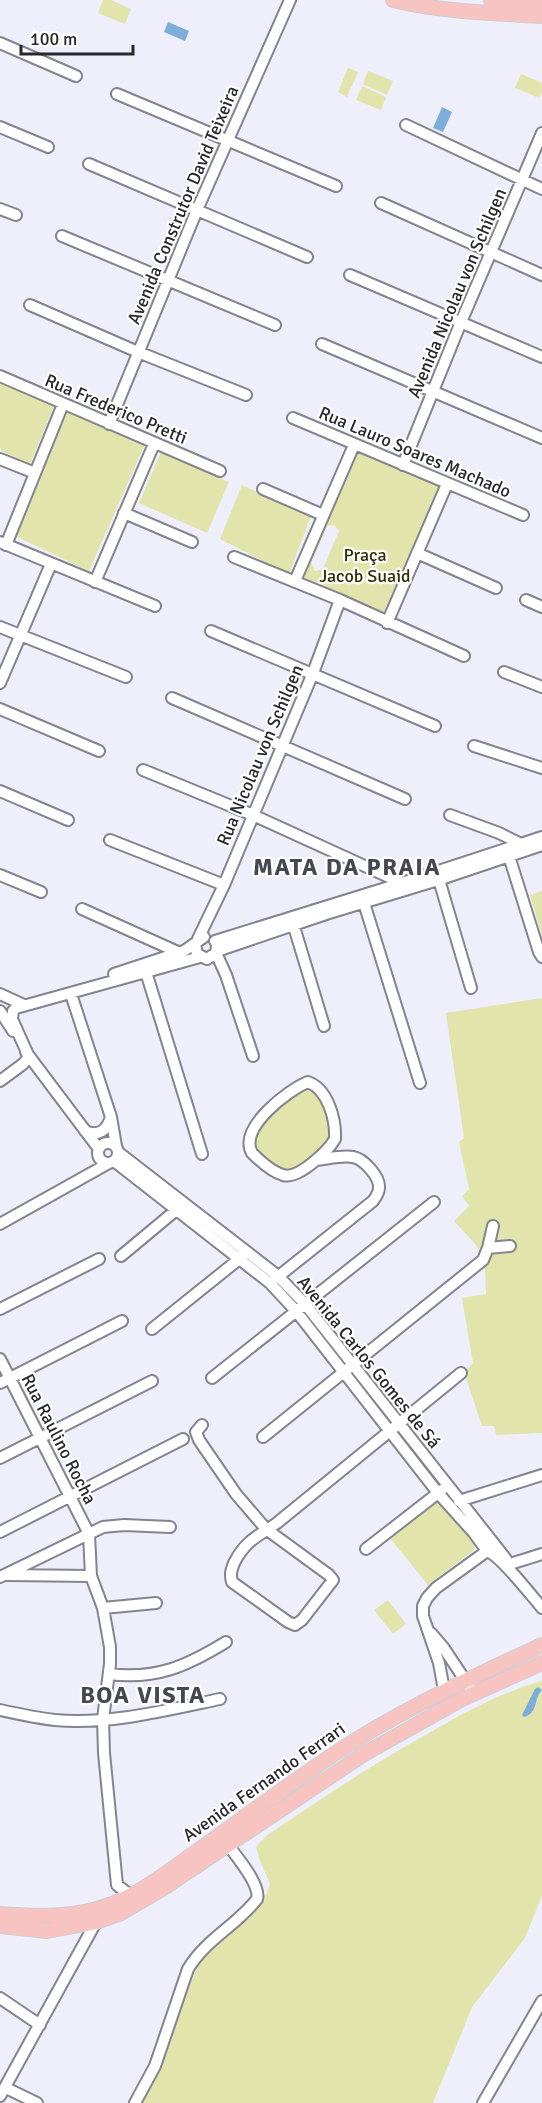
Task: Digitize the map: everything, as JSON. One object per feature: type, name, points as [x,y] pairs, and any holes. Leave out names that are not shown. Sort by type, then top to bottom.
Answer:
[{"type":"main road","points":[[393,0],[448,10],[542,16]]},
{"type":"main road","points":[[490,0],[542,3]]},
{"type":"main road","name":"Avenida Fernando Ferrari","points":[[0,1914],[63,1916],[114,1904],[155,1880],[338,1752],[398,1715],[444,1690],[542,1645]]},
{"type":"main road","name":"Avenida Fernando Ferrari","points":[[0,1926],[46,1931],[96,1922],[139,1904],[364,1754],[473,1694],[542,1663]]},
{"type":"street","name":"Avenida Construtor David Teixeira","points":[[109,424],[197,210],[290,0]]},
{"type":"street","points":[[0,43],[76,76]]},
{"type":"street","points":[[117,94],[336,186]]},
{"type":"street","points":[[406,125],[542,189]]},
{"type":"street","points":[[0,127],[48,147]]},
{"type":"street","name":"Avenida Nicolau von Schilgen","points":[[403,465],[542,133]]},
{"type":"street","points":[[89,164],[307,257]]},
{"type":"street","points":[[381,203],[542,275]]},
{"type":"street","points":[[0,208],[16,215]]},
{"type":"street","points":[[62,236],[275,325]]},
{"type":"street","points":[[350,275],[542,357]]},
{"type":"street","points":[[30,305],[138,352],[246,395]]},
{"type":"street","points":[[322,344],[542,438]]},
{"type":"street","name":"Rua Frederico Pretti","points":[[0,376],[220,471]]},
{"type":"street","points":[[63,404],[3,543],[155,606]]},
{"type":"street","name":"Rua Lauro Soares Machado","points":[[293,418],[523,515]]},
{"type":"street","points":[[530,432],[542,426]]},
{"type":"street","points":[[95,582],[154,444]]},
{"type":"street","points":[[295,581],[354,445]]},
{"type":"street","points":[[0,459],[35,472]]},
{"type":"street","points":[[387,623],[447,484]]},
{"type":"street","points":[[263,489],[323,515]]},
{"type":"street","points":[[124,513],[192,542]]},
{"type":"street","points":[[417,553],[496,588]]},
{"type":"street","points":[[234,557],[340,600],[464,656]]},
{"type":"street","points":[[0,683],[51,564]]},
{"type":"street","name":"Rua Nicolau von Schilgen","points":[[197,942],[224,885],[313,673],[340,600]]},
{"type":"street","points":[[526,600],[542,607]]},
{"type":"street","points":[[0,627],[126,677]]},
{"type":"street","points":[[211,631],[435,726]]},
{"type":"street","points":[[504,672],[542,687]]},
{"type":"street","points":[[172,698],[405,799]]},
{"type":"street","points":[[0,709],[99,751]]},
{"type":"street","points":[[474,746],[542,768]]},
{"type":"street","points":[[143,770],[253,815],[402,883]]},
{"type":"street","points":[[0,791],[69,820]]},
{"type":"street","points":[[450,815],[499,833],[520,844]]},
{"type":"street","points":[[499,833],[508,852],[542,957]]},
{"type":"street","points":[[508,852],[520,844],[542,837]]},
{"type":"street","points":[[110,840],[224,885]]},
{"type":"street","points":[[296,920],[364,903],[508,852],[542,845]]},
{"type":"street","points":[[0,875],[40,892]]},
{"type":"street","points":[[29,1062],[27,1048],[12,1019],[13,1011],[24,1005],[146,972],[402,883],[437,876]]},
{"type":"street","points":[[437,876],[471,988]]},
{"type":"street","points":[[364,903],[420,1083]]},
{"type":"street","points":[[82,909],[180,953]]},
{"type":"street","points":[[296,920],[324,1026]]},
{"type":"street","points":[[206,921],[212,950]]},
{"type":"street","points":[[56,997],[74,987],[180,953],[205,936],[226,975],[253,1056]]},
{"type":"street","points":[[197,942],[196,951],[212,950]]},
{"type":"street","points":[[146,972],[202,1154]]},
{"type":"street","points":[[0,994],[24,1005]]},
{"type":"street","points":[[0,1224],[92,1174],[109,1155],[111,1117],[71,994]]},
{"type":"street","points":[[0,1011],[29,1062]]},
{"type":"street","points":[[0,1081],[29,1062]]},
{"type":"street","name":"Avenida Carlos Gomes de Sá","points":[[29,1062],[85,1131],[109,1155],[274,1280],[301,1308],[442,1489],[487,1551],[506,1565],[539,1604]]},
{"type":"street","points":[[274,1280],[373,1201],[379,1189],[376,1179],[360,1159],[349,1156],[316,1160],[296,1174],[282,1175],[250,1149],[250,1140],[257,1121],[308,1082],[317,1087],[326,1100],[336,1131],[336,1139],[316,1160]]},
{"type":"street","points":[[85,1131],[95,1134],[100,1132],[107,1126],[111,1117]]},
{"type":"street","points":[[212,1378],[434,1202]]},
{"type":"street","points":[[121,1256],[180,1207]]},
{"type":"street","points":[[263,1437],[483,1260],[493,1226]]},
{"type":"street","points":[[488,1248],[510,1246]]},
{"type":"street","points":[[152,1329],[243,1256]]},
{"type":"street","points":[[0,1308],[99,1259]]},
{"type":"street","points":[[5,1381],[122,1321]]},
{"type":"street","name":"Rua Raulino Rocha","points":[[0,1359],[5,1381],[40,1437],[88,1534]]},
{"type":"street","points":[[202,1425],[196,1432],[202,1446],[241,1501],[266,1529],[333,1580],[302,1620],[295,1625],[237,1587],[230,1576],[240,1552],[247,1543],[266,1529],[277,1524],[461,1373]]},
{"type":"street","points":[[0,1458],[152,1381]]},
{"type":"street","points":[[0,1532],[183,1439]]},
{"type":"street","points":[[459,1501],[542,1475]]},
{"type":"street","points":[[366,1549],[442,1489]]},
{"type":"street","name":"Avenida Carlos Gomes de Sá","points":[[442,1489],[459,1501],[539,1604]]},
{"type":"street","points":[[2,1576],[103,1527],[111,1525],[170,1527]]},
{"type":"street","points":[[88,1534],[91,1576],[103,1608],[110,1647],[103,1719],[104,1753],[117,1885],[130,1895]]},
{"type":"street","points":[[444,1690],[439,1663],[426,1629],[423,1606],[426,1598],[436,1588],[487,1551]]},
{"type":"street","points":[[510,1564],[542,1554]]},
{"type":"street","points":[[2,1576],[91,1576]]},
{"type":"street","points":[[103,1608],[156,1603]]},
{"type":"street","points":[[426,1629],[443,1647],[473,1694]]},
{"type":"street","points":[[109,1674],[128,1677],[163,1672],[193,1661],[226,1642]]},
{"type":"street","points":[[488,1687],[504,1686],[542,1670]]},
{"type":"street","points":[[0,1710],[56,1720],[103,1719],[220,1699]]},
{"type":"street","points":[[135,2103],[155,2066],[188,1969],[206,1945],[259,1895],[254,1883],[228,1845]]},
{"type":"street","points":[[37,2103],[3,2092],[96,1922]]},
{"type":"street","points":[[0,1998],[40,2025]]},
{"type":"street","points":[[483,2103],[542,2001]]},
{"type":"green space","points":[[103,0],[111,0],[131,9],[125,24],[98,13]]},
{"type":"green space","points":[[348,68],[358,72],[347,97],[338,92]]},
{"type":"green space","points":[[368,71],[393,81],[387,95],[363,84]]},
{"type":"green space","points":[[521,74],[542,83],[539,98],[515,88]]},
{"type":"green space","points":[[362,86],[386,97],[381,110],[356,100]]},
{"type":"green space","points":[[4,383],[54,406],[30,464],[0,448],[0,385]]},
{"type":"green space","points":[[67,411],[145,444],[89,571],[13,535]]},
{"type":"green space","name":"Praça Jacob Suaid","points":[[357,448],[441,483],[383,614],[303,577]],"holes":[[[327,526],[335,526],[339,531],[323,569],[315,571],[311,564]]]},
{"type":"green space","points":[[161,452],[229,482],[207,533],[139,503]]},
{"type":"green space","points":[[242,485],[311,516],[289,574],[220,539]]},
{"type":"green space","points":[[542,891],[542,936],[530,895]]},
{"type":"green space","points":[[542,998],[542,1433],[496,1435],[494,1426],[482,1426],[464,1372],[473,1363],[462,1298],[486,1294],[485,1274],[480,1251],[454,1221],[469,1206],[462,1196],[469,1189],[459,1142],[464,1138],[446,1013]]},
{"type":"green space","points":[[308,1085],[313,1086],[328,1107],[324,1110],[333,1125],[334,1139],[294,1173],[288,1173],[251,1148],[257,1126]]},
{"type":"green space","points":[[435,1503],[442,1504],[475,1545],[474,1550],[428,1585],[390,1538]]},
{"type":"green space","points":[[388,1600],[406,1624],[393,1634],[374,1610]]},
{"type":"green space","points":[[542,1681],[542,1895],[525,1938],[472,2007],[433,2103],[142,2103],[168,2050],[176,2021],[203,1952],[245,1917],[267,1893],[270,1884],[256,1847],[266,1836],[367,1770],[443,1725],[498,1697]]},
{"type":"water","points":[[168,22],[189,31],[185,41],[164,32]]},
{"type":"water","points":[[442,107],[452,112],[443,132],[433,128]]},
{"type":"water","points":[[538,1687],[542,1690],[534,1709],[524,1717],[522,1715]]},
{"type":"district","name":"MATA DA PRAIA","points":[[347,867]]},
{"type":"district","name":"BOA VISTA","points":[[143,1695]]}]
